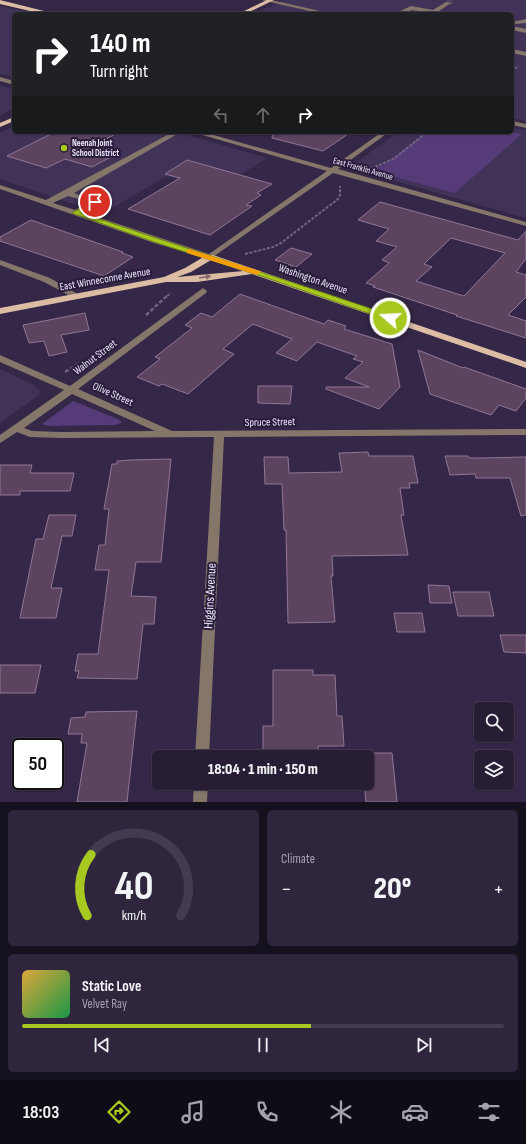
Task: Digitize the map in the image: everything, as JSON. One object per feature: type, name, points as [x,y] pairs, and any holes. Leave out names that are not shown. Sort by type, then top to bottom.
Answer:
[{"type":"main road","points":[[245,12],[268,0]]},
{"type":"main road","points":[[0,2],[42,12]]},
{"type":"main road","points":[[0,125],[12,120]]},
{"type":"main road","name":"Washington Avenue","points":[[210,257],[526,365]]},
{"type":"main road","name":"East Winneconne Avenue","points":[[0,311],[166,279],[188,270],[210,257]]},
{"type":"main road","points":[[166,279],[181,281],[236,273],[259,273]]},
{"type":"street","points":[[268,0],[321,12]]},
{"type":"street","points":[[434,12],[448,3]]},
{"type":"street","points":[[402,12],[411,8],[428,12]]},
{"type":"street","points":[[515,22],[526,21]]},
{"type":"street","points":[[514,28],[526,31]]},
{"type":"street","points":[[514,51],[526,54]]},
{"type":"street","points":[[0,79],[12,82]]},
{"type":"street","points":[[514,123],[526,126]]},
{"type":"street","points":[[47,203],[68,193],[174,134]]},
{"type":"street","name":"East Franklin Avenue","points":[[201,134],[526,224]]},
{"type":"street","points":[[210,257],[383,134]]},
{"type":"street","name":"Washington Avenue","points":[[0,187],[163,243],[210,257]]},
{"type":"street","points":[[68,193],[95,202],[76,213]]},
{"type":"street","points":[[0,262],[47,280],[77,296]]},
{"type":"street","name":"Walnut Street","points":[[0,440],[72,389],[204,291]]},
{"type":"street","name":"Olive Street","points":[[0,358],[171,434]]},
{"type":"street","name":"Spruce Street","points":[[16,428],[30,434],[526,432]]},
{"type":"street","name":"Higgins Avenue","points":[[202,750],[219,434]]},
{"type":"street","points":[[200,802],[201,790]]},
{"type":"shaded area","points":[[283,0],[526,0],[526,121],[514,118],[514,12],[257,12]]},
{"type":"shaded area","points":[[0,7],[26,12],[12,12],[12,77],[0,74]]},
{"type":"shaded area","points":[[0,85],[12,88],[12,110],[0,115]]},
{"type":"shaded area","points":[[12,127],[12,134],[194,134],[190,136],[267,158],[217,190],[167,176],[102,214],[0,179],[0,133]]},
{"type":"shaded area","points":[[514,127],[526,130],[526,218],[352,169],[351,166],[395,134],[514,134]]},
{"type":"shaded area","points":[[514,132],[522,134],[455,193],[360,168],[382,166],[424,134],[514,134]]},
{"type":"shaded area","points":[[0,369],[34,385],[40,391],[39,395],[0,423]]},
{"type":"shaded area","points":[[73,401],[118,419],[121,423],[115,425],[48,426],[42,424]]},
{"type":"building","name":"Neenah Joint School District","points":[[51,134],[115,134],[95,145],[120,152],[92,167],[65,159],[46,168],[7,156]]},
{"type":"building","points":[[273,134],[348,134],[323,151],[272,138]]},
{"type":"building","points":[[187,160],[272,184],[257,193],[261,195],[246,205],[252,206],[210,235],[128,209],[180,178],[165,174]]},
{"type":"building","points":[[380,202],[518,240],[526,231],[526,259],[516,272],[526,275],[526,297],[508,315],[526,321],[526,338],[456,316],[457,315],[373,287],[375,286],[366,283],[389,263],[382,260],[397,247],[376,241],[389,229],[358,220]],"holes":[[[451,238],[505,253],[464,296],[416,281],[432,267],[424,264]]]},
{"type":"building","points":[[31,220],[123,252],[122,253],[133,257],[104,276],[0,241],[0,237]]},
{"type":"building","points":[[291,248],[312,254],[296,267],[275,260]]},
{"type":"building","points":[[240,294],[324,324],[328,320],[346,326],[344,329],[392,344],[400,387],[379,409],[326,389],[326,387],[369,387],[345,378],[363,362],[353,359],[357,356],[317,342],[297,361],[276,353],[292,339],[253,324],[223,349],[234,354],[188,394],[162,384],[159,386],[137,377],[160,359],[155,357],[192,328],[185,325],[201,313],[212,317]]},
{"type":"building","points":[[85,313],[89,330],[61,335],[67,352],[49,356],[44,341],[29,343],[23,325]]},
{"type":"building","points":[[418,350],[463,368],[464,367],[526,389],[526,398],[516,411],[499,405],[491,415],[430,394]]},
{"type":"building","points":[[258,386],[292,386],[290,404],[258,403]]},
{"type":"building","points":[[368,452],[369,456],[413,456],[418,483],[409,483],[410,488],[400,488],[404,515],[401,515],[408,555],[332,556],[333,576],[331,576],[335,622],[288,623],[286,530],[284,530],[282,484],[265,484],[264,457],[288,457],[289,473],[342,472],[339,453]]},
{"type":"building","points":[[445,456],[468,456],[469,458],[526,457],[526,515],[521,516],[510,478],[476,478],[475,474],[450,475]]},
{"type":"building","points":[[171,459],[161,562],[136,562],[131,596],[156,597],[154,624],[143,624],[137,679],[77,678],[79,671],[75,671],[78,654],[98,654],[109,570],[95,570],[99,545],[105,545],[109,509],[104,509],[112,464],[117,464],[117,461]]},
{"type":"building","points":[[0,465],[32,465],[30,473],[74,473],[70,491],[20,491],[20,495],[0,495]]},
{"type":"building","points":[[49,515],[76,515],[72,536],[62,536],[51,588],[62,588],[56,618],[20,618],[36,539],[43,539]]},
{"type":"building","points":[[428,585],[449,586],[452,603],[430,603]]},
{"type":"building","points":[[453,592],[489,592],[494,616],[458,616]]},
{"type":"building","points":[[394,613],[422,613],[425,632],[397,632]]},
{"type":"building","points":[[500,635],[526,635],[526,653],[504,652]]},
{"type":"building","points":[[0,665],[41,665],[35,693],[0,693]]},
{"type":"building","points":[[273,670],[313,670],[313,675],[335,675],[337,716],[342,716],[344,746],[318,746],[318,750],[263,750],[263,726],[273,726]]},
{"type":"building","points":[[137,711],[127,802],[77,802],[87,743],[81,743],[82,734],[68,734],[71,718],[85,717],[86,712]]},
{"type":"building","points":[[374,753],[392,753],[397,802],[366,802],[365,790],[374,790]]},
{"type":"tunnel","points":[[448,3],[452,0]]},
{"type":"slow traffic","points":[[189,251],[257,272]]},
{"type":"place","name":"Neenah Joint School District","points":[[64,148]]},
{"type":"route","points":[[95,202],[76,213],[187,251],[270,276],[390,318]]}]
